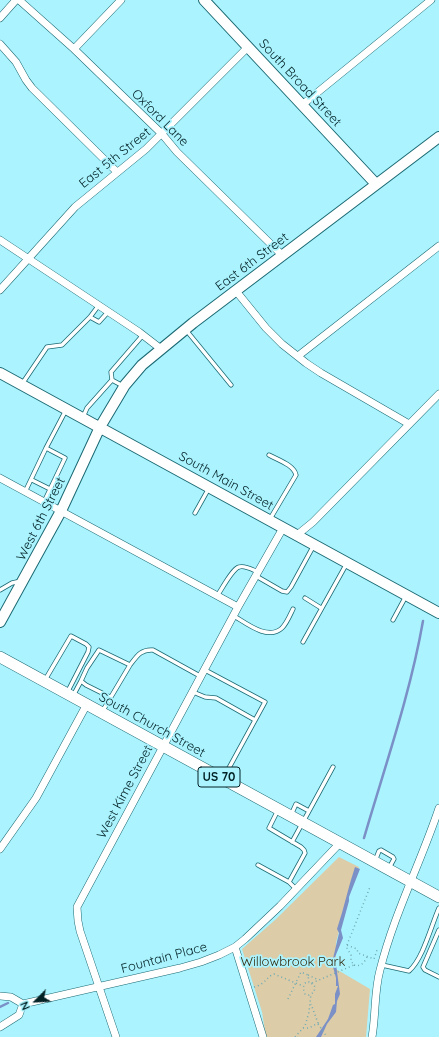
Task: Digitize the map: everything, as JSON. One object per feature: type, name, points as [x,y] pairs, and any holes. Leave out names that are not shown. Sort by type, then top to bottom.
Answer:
[{"type":"main road","name":"South Church Street","points":[[0,657],[439,897]]},
{"type":"street","points":[[0,18],[17,0]]},
{"type":"street","name":"Oxford Lane","points":[[17,0],[74,49],[162,134],[177,152],[283,256]]},
{"type":"street","points":[[74,49],[120,0]]},
{"type":"street","name":"South Broad Street","points":[[204,0],[376,184]]},
{"type":"street","points":[[302,105],[431,0]]},
{"type":"street","points":[[0,44],[16,62],[26,80],[36,93],[117,172]]},
{"type":"street","name":"East 5th Street","points":[[0,290],[75,206],[146,149],[248,47]]},
{"type":"street","name":"East 6th Street","points":[[100,427],[124,387],[142,365],[186,329],[439,137]]},
{"type":"street","points":[[0,240],[99,305],[161,349]]},
{"type":"street","points":[[298,356],[439,246]]},
{"type":"street","points":[[236,291],[266,328],[282,344],[321,373],[409,424]]},
{"type":"street","name":"South Main Street","points":[[0,373],[439,613]]},
{"type":"street","points":[[296,535],[313,522],[439,394]]},
{"type":"street","name":"West 6th Street","points":[[0,622],[61,512],[100,427]]},
{"type":"street","points":[[0,478],[238,608]]},
{"type":"street","name":"West Kime Street","points":[[116,1037],[80,931],[77,907],[238,608],[283,528]]},
{"type":"street","points":[[0,849],[36,798],[87,704]]},
{"type":"street","points":[[372,1037],[378,979],[382,964],[399,912],[428,842],[439,808]]},
{"type":"street","name":"Fountain Place","points":[[23,1004],[191,966],[235,947],[259,927],[340,843]]},
{"type":"street","points":[[235,947],[263,1037]]},
{"type":"street","points":[[0,996],[11,997],[23,1004],[19,1015],[0,1027]]},
{"type":"lane","points":[[22,385],[47,347],[62,345],[99,305]]},
{"type":"lane","points":[[90,316],[99,322],[108,312]]},
{"type":"lane","points":[[186,329],[231,385]]},
{"type":"lane","points":[[112,380],[111,372],[143,335]]},
{"type":"lane","points":[[112,380],[124,387]]},
{"type":"lane","points":[[82,418],[86,408],[112,380]]},
{"type":"lane","points":[[25,492],[66,409]]},
{"type":"lane","points":[[44,502],[66,458],[46,448]]},
{"type":"lane","points":[[269,455],[290,466],[295,470],[296,475],[270,520]]},
{"type":"lane","points":[[32,480],[50,489]]},
{"type":"lane","points":[[195,513],[210,487]]},
{"type":"lane","points":[[217,596],[234,570],[239,567],[245,567],[282,591],[287,592],[291,588],[314,544]]},
{"type":"lane","points":[[303,642],[347,562]]},
{"type":"lane","points":[[0,590],[12,583],[24,580]]},
{"type":"lane","points":[[393,620],[407,595]]},
{"type":"lane","points":[[305,598],[321,608]]},
{"type":"lane","points":[[234,616],[260,630],[272,632],[282,628],[293,609]]},
{"type":"lane","points":[[44,682],[71,636],[89,647],[69,695]]},
{"type":"lane","points":[[101,713],[130,665],[136,657],[146,649],[153,650],[265,702],[223,780]]},
{"type":"lane","points":[[69,695],[81,681],[87,668],[99,650],[130,665]]},
{"type":"lane","points":[[81,681],[110,697]]},
{"type":"lane","points":[[193,692],[205,697],[216,698],[255,720]]},
{"type":"lane","points":[[292,842],[304,823],[309,810],[333,767]]},
{"type":"lane","points":[[290,816],[296,804],[309,810]]},
{"type":"lane","points":[[278,809],[269,828],[301,846],[305,853],[289,882]]},
{"type":"lane","points":[[258,865],[289,882],[296,889]]},
{"type":"lane","points":[[382,964],[390,968],[409,971],[415,966],[439,908]]},
{"type":"lane","points":[[439,930],[423,967],[425,970],[439,977]]},
{"type":"path","points":[[354,965],[351,961],[351,955],[347,945],[370,887]]},
{"type":"path","points":[[347,945],[357,949],[358,953],[374,959],[378,948]]},
{"type":"path","points":[[248,989],[260,986],[274,974],[303,986],[348,967],[354,965],[359,966],[367,956]]},
{"type":"path","points":[[288,999],[301,972],[319,980]]},
{"type":"path","points":[[295,1037],[305,1026],[311,1002],[311,994],[315,989],[310,983],[308,976]]},
{"type":"path","points":[[303,986],[305,994],[311,994]]},
{"type":"path","points":[[311,1002],[318,1024],[327,1037]]},
{"type":"path","points":[[303,1028],[309,1028],[318,1024]]},
{"type":"green space","name":"Willowbrook Park","points":[[339,857],[359,867],[346,902],[336,943],[336,969],[370,989],[366,1037],[266,1037],[262,1012],[242,949],[275,920]]},
{"type":"water","points":[[355,867],[360,869],[349,897],[341,930],[343,938],[335,957],[340,994],[337,1001],[336,1012],[327,1024],[321,1037],[316,1037],[328,1019],[333,1005],[335,1004],[335,994],[338,986],[336,986],[336,978],[332,963],[339,933],[337,929]]},
{"type":"waterway","points":[[364,838],[404,703],[418,649],[423,621]]},
{"type":"waterway","points":[[0,1007],[8,1003]]}]
